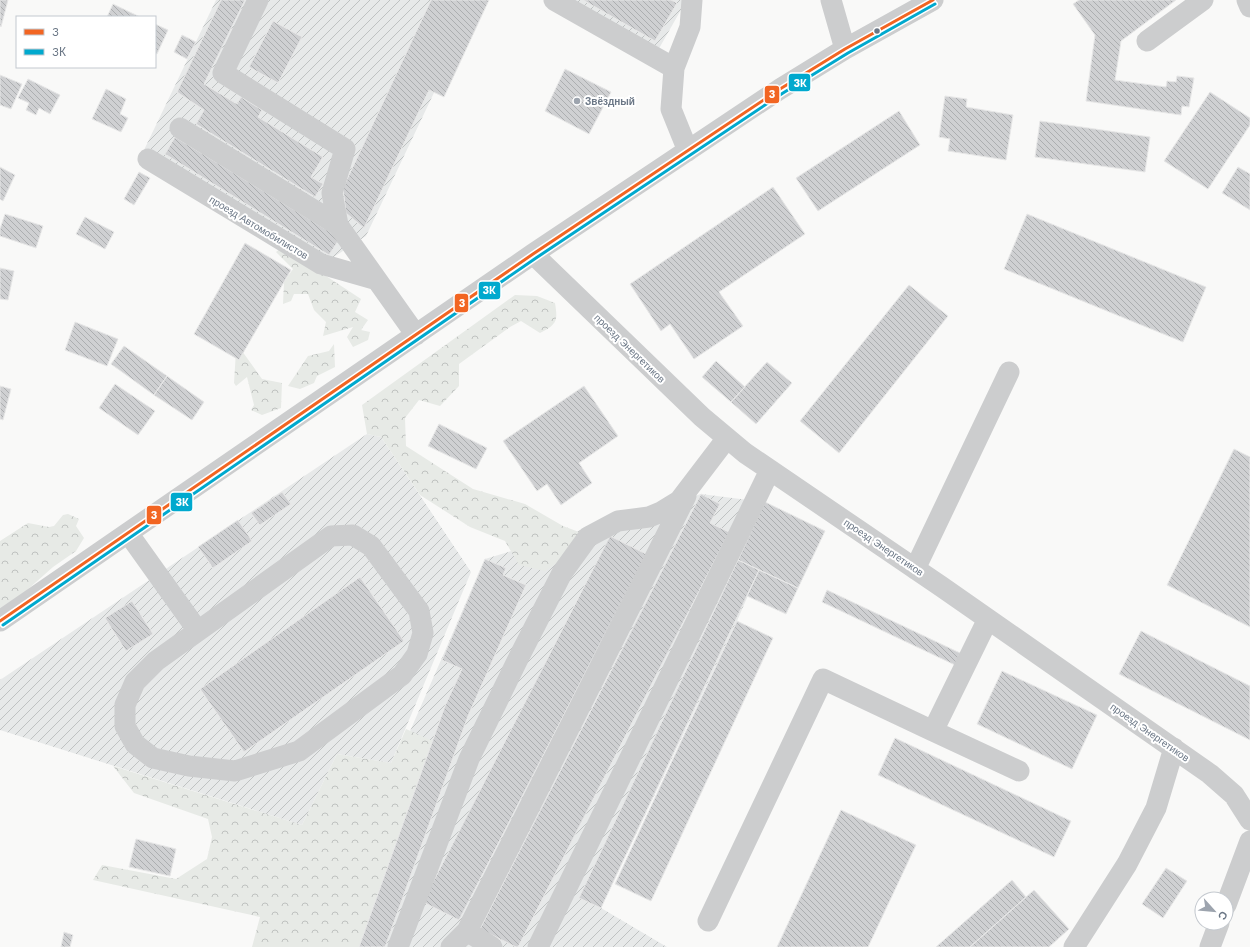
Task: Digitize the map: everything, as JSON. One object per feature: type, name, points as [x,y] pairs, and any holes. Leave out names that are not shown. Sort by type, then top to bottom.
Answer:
[{"type":"street","points":[[258,0],[224,73],[345,149],[332,193],[338,225]]},
{"type":"street","points":[[554,0],[674,68]]},
{"type":"street","points":[[688,151],[671,109],[674,68],[690,27],[692,0]]},
{"type":"street","points":[[831,0],[844,49]]},
{"type":"street","points":[[0,621],[533,254],[780,89],[844,49],[933,0]]},
{"type":"street","points":[[1147,41],[1203,0]]},
{"type":"street","points":[[1247,0],[1250,7]]},
{"type":"street","points":[[180,128],[338,225],[416,335]]},
{"type":"street","name":"проезд Автомобилистов","points":[[148,159],[321,264],[377,280]]},
{"type":"street","name":"проезд Энергетиков","points":[[533,254],[702,417],[727,438],[770,470],[988,619],[1210,774],[1234,795],[1250,820]]},
{"type":"street","points":[[915,569],[1009,372]]},
{"type":"street","points":[[398,947],[469,759],[562,573],[588,537],[618,521],[649,516],[661,512],[679,500],[727,438]]},
{"type":"street","points":[[538,947],[770,470]]},
{"type":"street","points":[[451,947],[467,931],[692,484]]},
{"type":"street","points":[[128,533],[198,631]]},
{"type":"street","points":[[353,535],[371,546],[419,611],[423,633],[417,654],[402,675],[299,751],[235,771],[188,766],[153,758],[135,744],[125,726],[125,705],[135,682],[156,661],[198,631],[331,536],[353,535]]},
{"type":"street","points":[[933,732],[988,619]]},
{"type":"street","points":[[708,921],[823,679],[1019,772]]},
{"type":"street","points":[[1074,947],[1127,864],[1156,808],[1174,748]]},
{"type":"street","points":[[1231,891],[1250,841]]},
{"type":"street","points":[[467,931],[492,947]]},
{"type":"street","points":[[1210,947],[1216,931]]},
{"type":"shaded area","points":[[216,0],[478,0],[366,236],[326,262],[144,150]]},
{"type":"shaded area","points":[[565,0],[685,0],[686,1],[657,52]]},
{"type":"shaded area","points":[[367,434],[381,437],[471,572],[391,763],[337,754],[302,825],[0,730],[0,680]]},
{"type":"shaded area","points":[[701,494],[765,502],[825,531],[798,588],[759,570],[737,621],[601,908],[667,947],[316,947],[485,559]]},
{"type":"green space","points":[[282,247],[361,299],[355,312],[368,320],[361,330],[370,332],[368,340],[353,347],[347,337],[353,327],[323,336],[326,322],[314,310],[308,294],[294,294],[291,301],[283,304],[284,282],[293,269],[276,252]]},
{"type":"green space","points":[[515,295],[537,296],[555,303],[556,318],[553,324],[540,333],[521,321],[510,327],[459,364],[459,386],[440,406],[419,400],[405,418],[406,446],[473,489],[525,504],[563,526],[579,532],[563,559],[545,571],[519,565],[505,541],[470,527],[420,495],[381,437],[367,434],[362,405]]},
{"type":"green space","points":[[334,344],[335,367],[317,376],[314,383],[300,389],[288,386],[308,356],[329,351]]},
{"type":"green space","points":[[236,351],[242,351],[262,379],[282,383],[281,408],[262,415],[251,410],[254,405],[247,377],[236,386],[234,383]]},
{"type":"green space","points":[[68,514],[79,519],[76,526],[84,538],[76,551],[53,567],[0,614],[0,541],[28,523],[49,527],[54,526],[63,515]]},
{"type":"green space","points":[[406,729],[433,741],[359,947],[252,947],[260,917],[93,880],[102,865],[176,879],[207,859],[212,837],[208,819],[134,793],[113,766],[302,825],[337,754],[391,763]]},
{"type":"building","points":[[0,0],[8,0],[1,27],[0,26]]},
{"type":"building","points":[[221,0],[245,0],[204,84],[237,104],[241,97],[262,110],[258,117],[323,157],[311,177],[323,184],[315,197],[196,124],[204,110],[177,92]]},
{"type":"building","points":[[431,0],[489,0],[444,97],[429,90],[364,228],[346,213],[343,188]]},
{"type":"building","points":[[583,0],[671,0],[677,3],[655,41]]},
{"type":"building","points":[[1079,0],[1176,0],[1121,41],[1115,80],[1166,87],[1167,81],[1176,82],[1177,76],[1194,78],[1189,107],[1182,106],[1181,115],[1086,101],[1095,35],[1073,4]]},
{"type":"building","points":[[113,4],[138,16],[107,16]]},
{"type":"building","points":[[273,21],[302,37],[278,83],[249,67]]},
{"type":"building","points":[[156,24],[168,30],[156,54]]},
{"type":"building","points":[[182,35],[196,42],[187,59],[174,52]]},
{"type":"building","points":[[565,69],[611,92],[589,134],[545,111]]},
{"type":"building","points":[[0,75],[22,84],[11,109],[0,105]]},
{"type":"building","points":[[28,79],[60,95],[50,114],[39,108],[36,115],[26,110],[29,103],[18,98]]},
{"type":"building","points":[[106,89],[126,99],[120,114],[128,118],[121,132],[92,119]]},
{"type":"building","points":[[1210,92],[1250,118],[1250,125],[1208,189],[1164,161]]},
{"type":"building","points":[[945,96],[967,99],[966,107],[1013,115],[1006,160],[948,151],[950,139],[939,137]]},
{"type":"building","points":[[899,111],[920,145],[818,211],[796,178]]},
{"type":"building","points":[[1040,121],[1150,137],[1145,172],[1035,157]]},
{"type":"building","points":[[175,137],[340,238],[329,255],[165,154]]},
{"type":"building","points":[[0,167],[15,175],[3,201],[0,199]]},
{"type":"building","points":[[1238,167],[1250,174],[1250,210],[1222,193]]},
{"type":"building","points":[[139,172],[150,178],[134,205],[124,199]]},
{"type":"building","points":[[773,187],[805,234],[719,292],[743,326],[694,359],[670,324],[661,331],[630,284]]},
{"type":"building","points":[[5,214],[43,226],[36,248],[0,236],[0,229]]},
{"type":"building","points":[[1027,214],[1206,287],[1183,342],[1004,269]]},
{"type":"building","points":[[85,217],[114,232],[105,249],[76,234]]},
{"type":"building","points":[[245,243],[291,270],[239,360],[194,334]]},
{"type":"building","points":[[0,268],[14,271],[8,300],[0,299]]},
{"type":"building","points":[[909,285],[948,316],[839,453],[800,421]]},
{"type":"building","points":[[75,322],[118,339],[107,366],[65,350]]},
{"type":"building","points":[[124,346],[167,376],[154,395],[111,364]]},
{"type":"building","points":[[716,361],[745,387],[731,402],[702,377]]},
{"type":"building","points":[[767,362],[792,383],[756,424],[731,402]]},
{"type":"building","points":[[167,376],[204,402],[192,420],[154,395]]},
{"type":"building","points":[[115,384],[155,411],[138,435],[99,408]]},
{"type":"building","points":[[0,386],[11,389],[3,420],[0,419]]},
{"type":"building","points":[[584,386],[618,436],[579,463],[592,483],[561,505],[547,484],[537,491],[503,441]]},
{"type":"building","points":[[439,424],[487,448],[476,469],[428,446]]},
{"type":"building","points":[[1234,449],[1250,457],[1250,627],[1167,585]]},
{"type":"building","points":[[282,492],[291,504],[260,525],[251,513]]},
{"type":"building","points":[[701,494],[720,504],[710,523],[729,532],[518,947],[516,947],[480,929]]},
{"type":"building","points":[[765,502],[825,531],[798,588],[738,560]]},
{"type":"building","points":[[238,520],[252,541],[213,568],[198,547]]},
{"type":"building","points":[[610,536],[646,554],[459,920],[423,902]]},
{"type":"building","points":[[485,559],[506,568],[503,575],[526,585],[468,716],[385,947],[359,947],[445,706],[462,669],[442,660]]},
{"type":"building","points":[[738,560],[759,570],[601,908],[579,898]]},
{"type":"building","points":[[759,570],[798,588],[786,614],[747,596]]},
{"type":"building","points":[[360,577],[404,641],[244,752],[200,689]]},
{"type":"building","points":[[827,590],[960,653],[955,665],[822,602]]},
{"type":"building","points":[[132,601],[153,634],[126,651],[105,618]]},
{"type":"building","points":[[737,621],[773,638],[651,901],[615,884]]},
{"type":"building","points":[[1141,631],[1250,686],[1250,740],[1119,674]]},
{"type":"building","points":[[1002,671],[1097,715],[1072,769],[977,724]]},
{"type":"building","points":[[895,738],[1071,821],[1054,857],[878,775]]},
{"type":"building","points":[[841,810],[916,845],[868,947],[777,947]]},
{"type":"building","points":[[136,839],[176,849],[170,876],[129,867]]},
{"type":"building","points":[[1166,868],[1187,881],[1163,918],[1142,904]]},
{"type":"building","points":[[1012,880],[1026,897],[970,947],[936,947]]},
{"type":"building","points":[[1034,890],[1069,929],[1049,947],[970,947]]},
{"type":"building","points":[[64,932],[73,935],[70,947],[61,947]]},
{"type":"transit line","name":"3","points":[[0,621],[533,254],[780,89],[845,49],[933,0]]},
{"type":"transit line","name":"3К","points":[[3,625],[536,258],[783,93],[848,53],[935,4]]},
{"type":"place","name":"Звёздный","points":[[577,101]]}]
